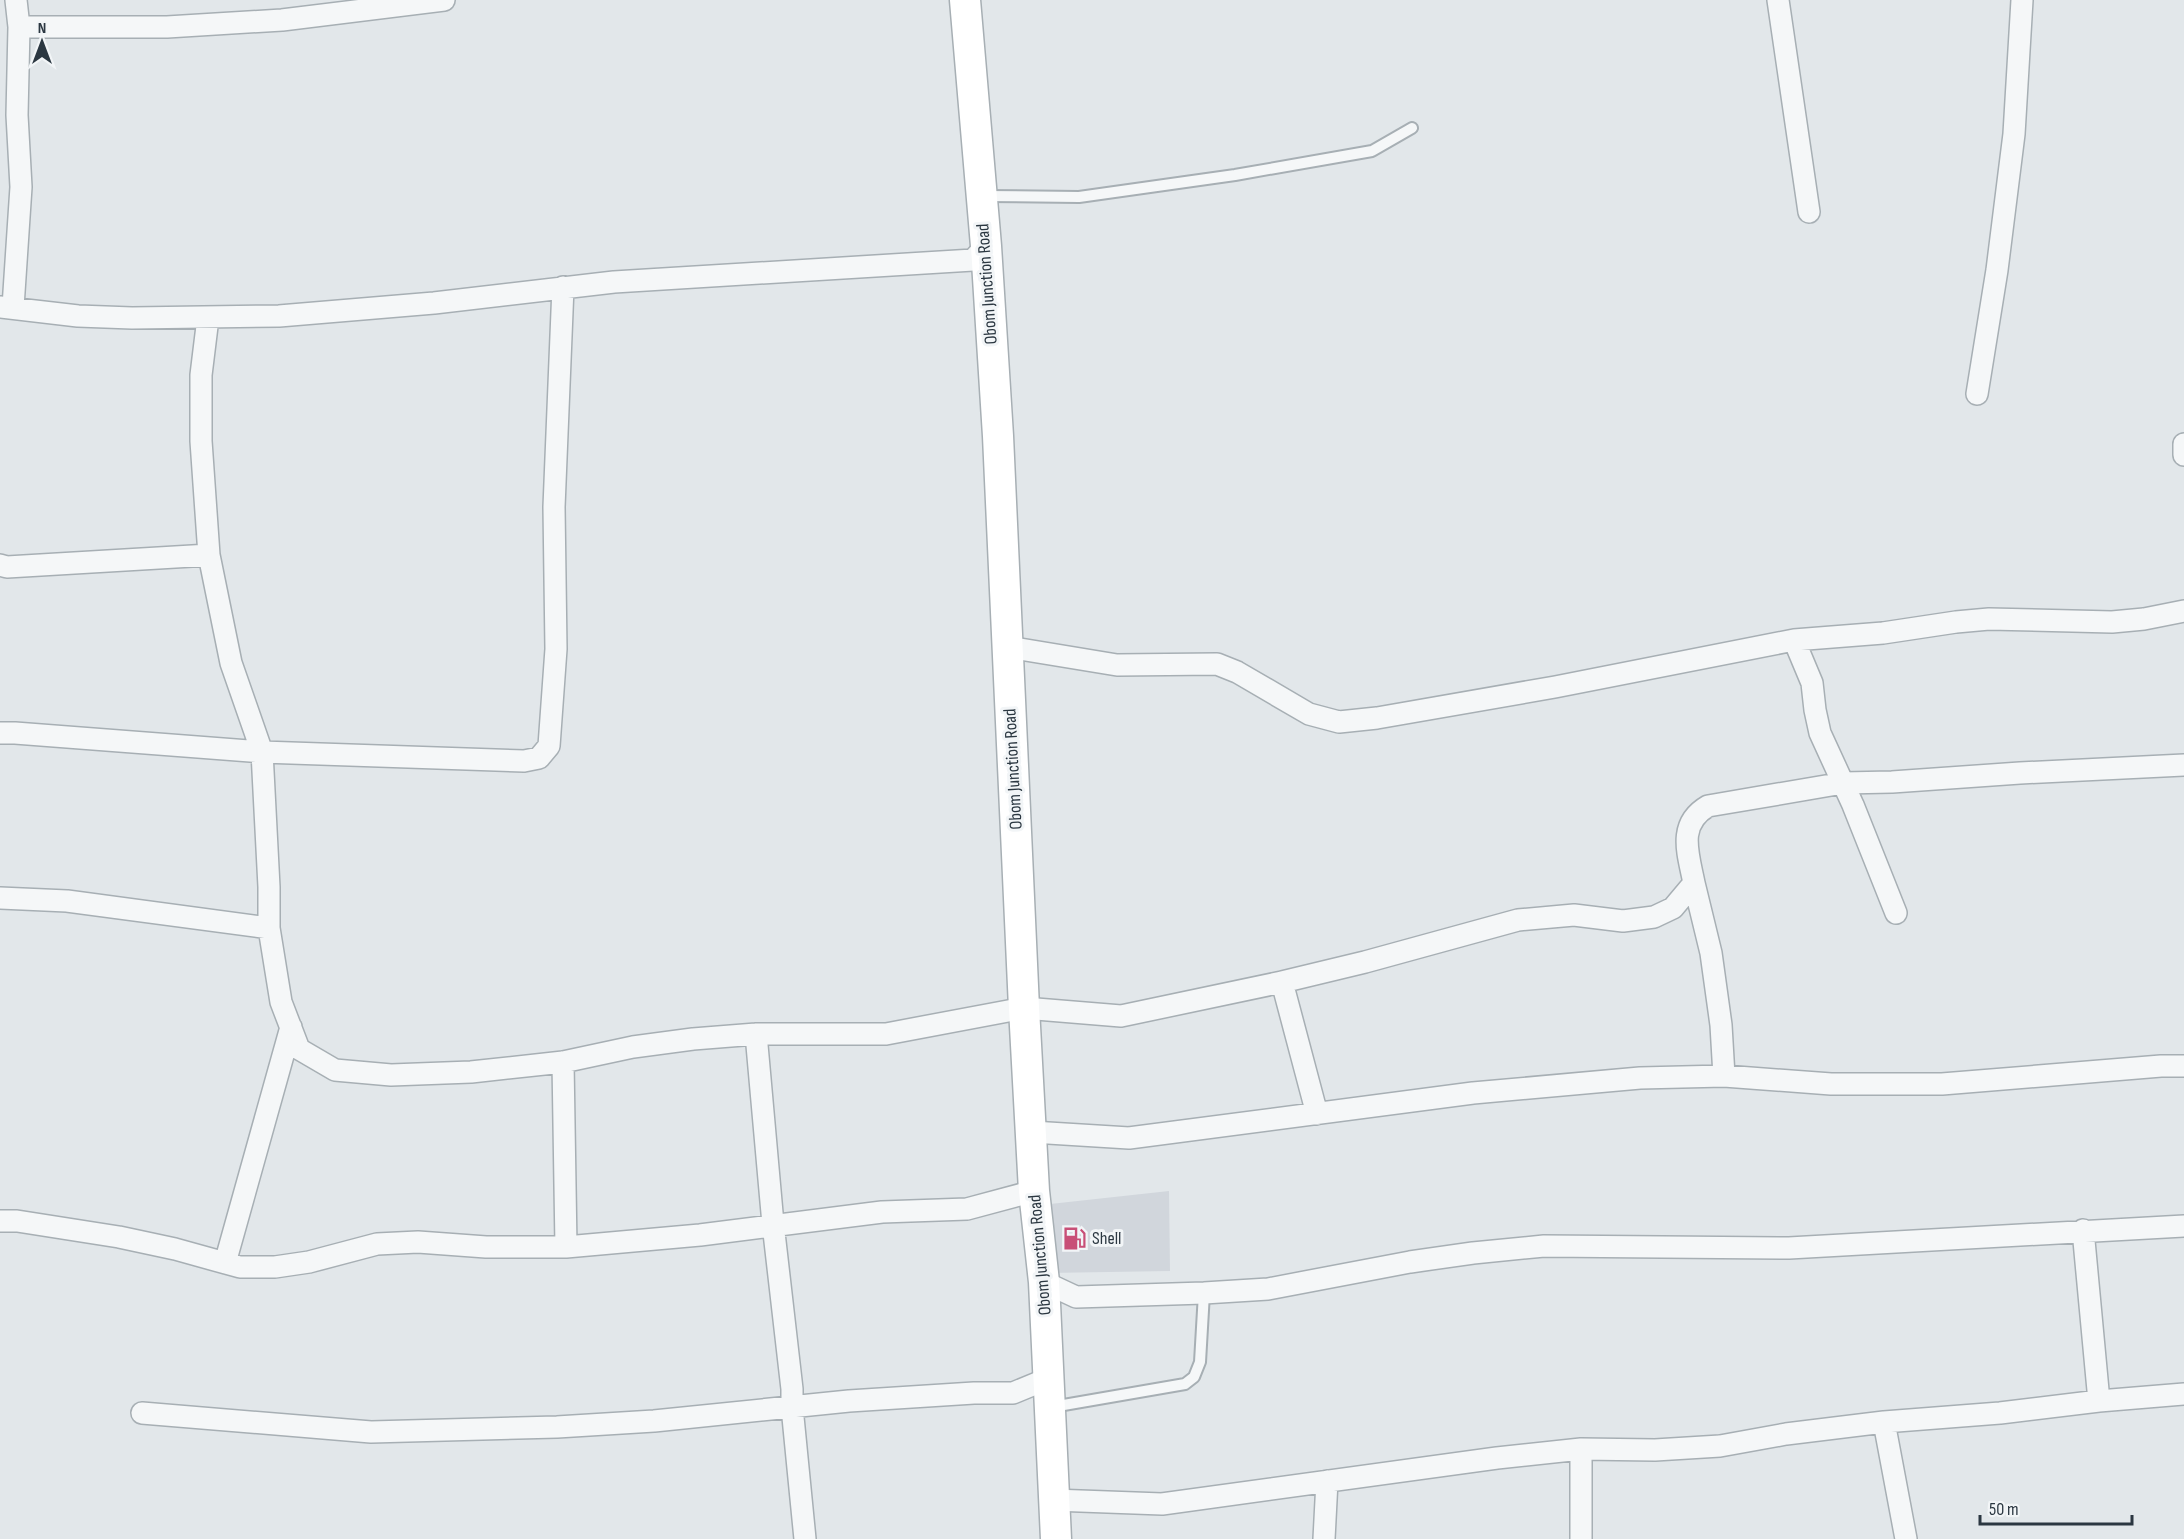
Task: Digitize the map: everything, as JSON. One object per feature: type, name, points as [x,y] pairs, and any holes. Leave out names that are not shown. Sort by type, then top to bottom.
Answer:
[{"type":"main road","name":"Obom Junction Road","points":[[965,0],[986,246],[998,436],[1024,1008],[1034,1191],[1044,1282],[1056,1539]]},
{"type":"street","points":[[16,0],[20,27],[17,115],[21,188],[7,307],[78,316],[208,318],[279,316],[424,304],[614,282],[973,260],[986,246]]},
{"type":"street","points":[[20,27],[167,27],[271,21],[444,0]]},
{"type":"street","points":[[1778,0],[1809,212]]},
{"type":"street","points":[[1977,394],[1997,270],[2014,134],[2022,0]]},
{"type":"street","points":[[0,733],[262,752],[524,761],[539,758],[549,746],[556,649],[554,507],[563,287]]},
{"type":"street","points":[[208,318],[201,375],[201,441],[210,555],[231,663],[262,752],[269,928],[281,1002],[299,1048],[335,1070],[392,1075],[471,1072],[563,1062],[633,1047],[693,1038],[886,1034],[1024,1008],[1121,1016],[1365,962],[1518,920],[1574,915],[1623,921],[1654,916],[1673,908],[1694,883]]},
{"type":"street","points":[[2184,444],[2184,455]]},
{"type":"street","points":[[0,566],[210,555]]},
{"type":"street","points":[[1008,647],[1117,665],[1217,664],[1237,672],[1309,714],[1339,722],[1377,718],[1555,687],[1794,640],[1873,634],[1989,619],[2112,622],[2144,619],[2184,611]]},
{"type":"street","points":[[1794,640],[1812,683],[1820,733],[1896,913]]},
{"type":"street","points":[[1724,1076],[1721,1025],[1711,953],[1686,843],[1690,823],[1697,812],[1708,806],[1843,783],[2184,765]]},
{"type":"street","points":[[0,898],[67,901],[269,928]]},
{"type":"street","points":[[1282,982],[1317,1114]]},
{"type":"street","points":[[225,1263],[291,1027]]},
{"type":"street","points":[[756,1035],[805,1539]]},
{"type":"street","points":[[563,1062],[566,1247]]},
{"type":"street","points":[[1032,1132],[1129,1138],[1549,1085],[1640,1078],[1724,1076],[1831,1084],[1942,1084],[2184,1066]]},
{"type":"street","points":[[0,1221],[17,1221],[119,1237],[175,1249],[240,1267],[275,1267],[309,1262],[377,1244],[418,1242],[486,1247],[566,1247],[700,1235],[882,1212],[967,1209],[1034,1191]]},
{"type":"street","points":[[1044,1282],[1076,1297],[1204,1293],[1268,1289],[1410,1262],[1544,1246],[1789,1248],[2184,1226]]},
{"type":"street","points":[[2083,1230],[2099,1401]]},
{"type":"street","points":[[142,1413],[371,1432],[654,1421],[849,1401],[974,1393],[1048,1394]]},
{"type":"street","points":[[1053,1500],[1162,1504],[1581,1449],[1655,1450],[1720,1446],[1786,1434],[1884,1422],[2000,1413],[2184,1394]]},
{"type":"street","points":[[1884,1422],[1906,1539]]},
{"type":"street","points":[[1581,1449],[1581,1539]]},
{"type":"street","points":[[1324,1539],[1327,1481]]},
{"type":"lane","points":[[980,196],[1079,197],[1235,175],[1372,151],[1412,128]]},
{"type":"lane","points":[[1048,1394],[1185,1384],[1194,1377],[1200,1362],[1204,1293]]},
{"type":"shaded area","points":[[1169,1191],[1170,1271],[1047,1273],[1041,1205]]},
{"type":"place","name":"Shell","points":[[1074,1238]]}]
